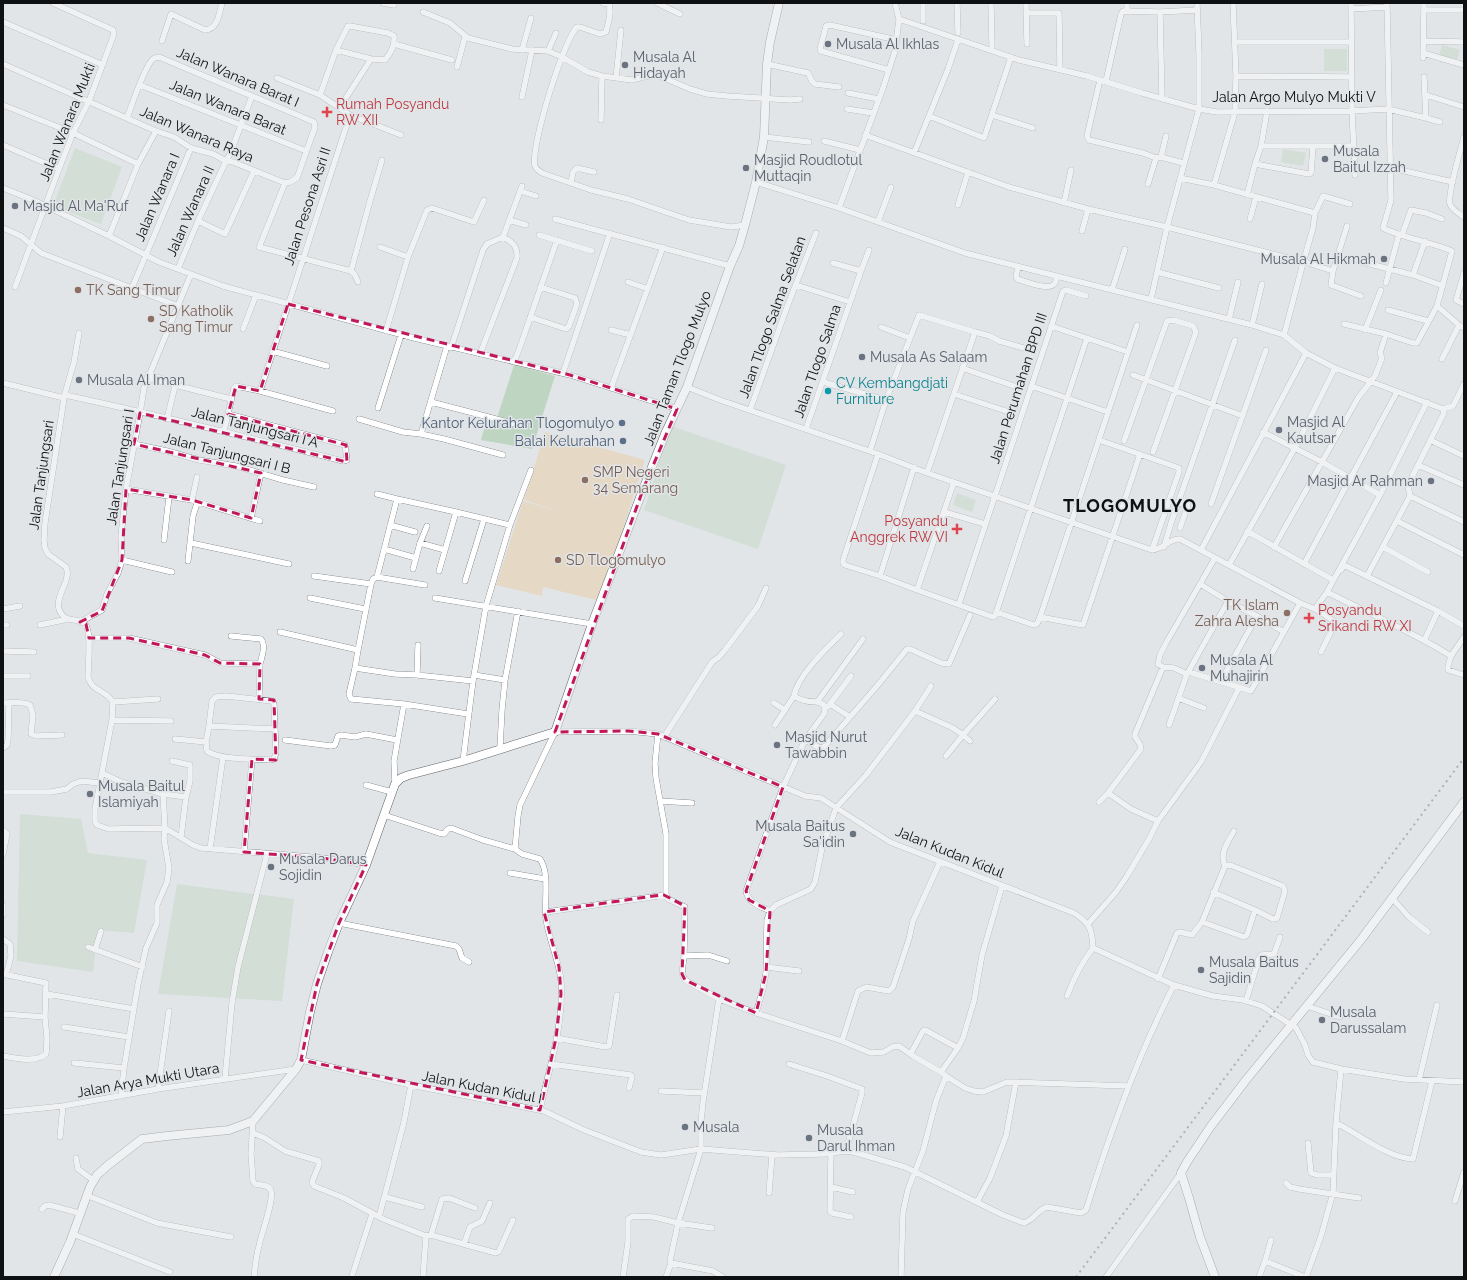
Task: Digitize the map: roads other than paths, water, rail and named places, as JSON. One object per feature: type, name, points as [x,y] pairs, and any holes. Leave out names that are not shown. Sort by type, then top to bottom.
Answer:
[{"type":"street","name":"Jalan Wanara Mukti","points":[[15,287],[73,133],[89,101],[113,38],[113,30],[53,3]]},
{"type":"street","points":[[162,41],[171,14],[205,30],[210,29],[216,22],[222,3]]},
{"type":"street","points":[[383,3],[394,6]]},
{"type":"street","points":[[603,3],[609,4],[611,12],[606,32],[600,34],[577,27],[562,57],[542,118],[535,154],[535,166],[542,173],[590,190],[628,199],[689,220],[731,227],[745,225]]},
{"type":"street","points":[[657,3],[680,14]]},
{"type":"street","name":"Jalan Taman Tlogo Mulyo","points":[[555,732],[592,624],[665,434],[687,387],[730,266],[739,246],[756,182],[764,136],[767,64],[770,42],[779,3]]},
{"type":"street","points":[[839,208],[895,51],[899,19],[895,3]]},
{"type":"street","points":[[923,3],[923,21]]},
{"type":"street","points":[[914,153],[948,69],[958,37],[957,3]]},
{"type":"street","points":[[991,3],[992,46]]},
{"type":"street","points":[[1026,3],[1027,44]]},
{"type":"street","points":[[1127,3],[1127,10]]},
{"type":"street","points":[[1150,299],[1183,163],[1199,109],[1197,3]]},
{"type":"street","points":[[1214,185],[1235,112],[1236,42],[1233,3]]},
{"type":"street","points":[[1424,3],[1423,55],[1464,65]]},
{"type":"street","points":[[1344,324],[1417,343],[1437,306],[1453,251],[1383,228],[1391,200],[1387,5],[1351,6],[1352,111],[1355,176]]},
{"type":"street","points":[[1183,163],[1089,140],[1088,138],[1123,11],[1160,12],[1198,10]]},
{"type":"street","points":[[1424,10],[1464,10]]},
{"type":"street","points":[[423,12],[450,23],[455,26],[465,37],[522,50],[548,52],[562,57],[582,69],[602,76],[632,80],[648,76],[657,76],[707,94],[790,100],[800,98]]},
{"type":"street","points":[[1160,12],[1162,98]]},
{"type":"street","points":[[1026,13],[1059,13],[1060,69]]},
{"type":"street","points":[[522,50],[531,18]]},
{"type":"street","name":"Jalan Argo Mulyo Mukti V","points":[[899,19],[958,37],[1011,57],[1060,69],[1199,109],[1217,112],[1352,111],[1388,109],[1440,122]]},
{"type":"street","points":[[3,22],[103,65]]},
{"type":"street","points":[[889,70],[821,51],[820,49],[824,30],[826,26],[830,25],[897,40]]},
{"type":"street","points":[[320,95],[336,50],[346,28],[350,26],[392,35],[394,44],[385,60],[370,59],[336,50]]},
{"type":"street","points":[[616,78],[621,30]]},
{"type":"street","points":[[548,52],[556,33]]},
{"type":"street","points":[[457,67],[465,37]]},
{"type":"street","points":[[1424,41],[1464,42]]},
{"type":"street","points":[[1236,42],[1352,42]]},
{"type":"street","points":[[394,44],[452,60]]},
{"type":"street","points":[[522,97],[532,50]]},
{"type":"street","name":"Jalan Wanara Barat I","points":[[140,85],[153,59],[159,57],[314,122],[315,127],[306,151]]},
{"type":"street","points":[[929,116],[984,138],[1011,57]]},
{"type":"street","points":[[340,107],[370,59]]},
{"type":"street","name":"Jalan Wanara Raya","points":[[3,64],[156,131],[174,137],[191,148],[212,154],[226,161],[233,162],[285,183]]},
{"type":"street","points":[[767,64],[808,73],[815,84],[839,87]]},
{"type":"street","points":[[601,120],[602,76]]},
{"type":"street","points":[[1236,76],[1352,77]]},
{"type":"street","points":[[1424,77],[1426,118]]},
{"type":"street","points":[[277,78],[320,95],[350,115],[401,135]]},
{"type":"street","points":[[128,118],[140,85]]},
{"type":"street","name":"Jalan Wanara Barat","points":[[140,85],[306,151]]},
{"type":"street","points":[[848,93],[879,99]]},
{"type":"street","name":"Jalan Wanara II","points":[[178,269],[198,221],[230,154],[252,96]]},
{"type":"street","points":[[1426,96],[1464,107]]},
{"type":"street","points":[[3,105],[73,133],[138,164]]},
{"type":"street","points":[[847,109],[873,113]]},
{"type":"street","points":[[1247,195],[1254,164],[1261,146],[1267,111]]},
{"type":"street","name":"Jalan Pesona Asri II","points":[[260,391],[350,115]]},
{"type":"street","points":[[992,115],[1033,128]]},
{"type":"street","points":[[109,236],[138,164],[156,131]]},
{"type":"street","points":[[865,135],[1009,187],[1064,203],[1167,227],[1333,271]]},
{"type":"street","points":[[764,136],[808,142]]},
{"type":"street","points":[[1148,184],[1166,136]]},
{"type":"street","points":[[1464,137],[1453,182],[1450,202],[1452,207],[1464,217]]},
{"type":"street","points":[[824,141],[860,150]]},
{"type":"street","points":[[3,145],[59,169]]},
{"type":"street","points":[[1261,146],[1353,146]]},
{"type":"street","points":[[1254,164],[1309,174],[1314,146]]},
{"type":"street","name":"Jalan Wanara I","points":[[132,288],[191,148]]},
{"type":"street","points":[[306,151],[296,179],[285,183],[259,246],[351,271],[355,275],[358,282]]},
{"type":"street","points":[[351,271],[382,160]]},
{"type":"street","points":[[571,183],[573,172],[577,168],[594,172]]},
{"type":"street","points":[[1391,168],[1453,182]]},
{"type":"street","points":[[1064,203],[1071,170]]},
{"type":"street","points":[[198,221],[225,234],[254,171]]},
{"type":"street","points":[[958,205],[968,172]]},
{"type":"street","points":[[1180,178],[1214,185],[1315,213]]},
{"type":"street","points":[[756,182],[839,208],[1017,270],[1150,299],[1252,325],[1284,335],[1306,353],[1335,368],[1443,409],[1453,406],[1464,384]]},
{"type":"street","points":[[878,222],[891,187]]},
{"type":"street","points":[[3,188],[109,236],[146,256],[223,286],[401,335],[563,373],[677,409]]},
{"type":"street","points":[[421,434],[449,347],[483,250],[487,244],[503,237],[521,188],[536,196]]},
{"type":"street","points":[[1284,335],[1314,228],[1315,213],[1323,196],[1350,204]]},
{"type":"street","points":[[1250,220],[1256,197]]},
{"type":"street","points":[[386,331],[408,257],[427,210],[432,208],[474,222],[484,200]]},
{"type":"street","points":[[1082,231],[1088,209]]},
{"type":"street","points":[[1386,283],[1389,269],[1411,210],[1426,213],[1442,219]]},
{"type":"street","points":[[555,219],[730,266]]},
{"type":"street","points":[[509,220],[526,225]]},
{"type":"street","points":[[1346,226],[1333,271],[1331,285],[1361,296]]},
{"type":"street","points":[[3,228],[21,236],[41,253],[178,306]]},
{"type":"street","points":[[563,373],[610,233]]},
{"type":"street","name":"Jalan Tlogo Salma Selatan","points":[[750,410],[816,233]]},
{"type":"street","points":[[539,235],[592,251]]},
{"type":"street","points":[[480,354],[517,258],[516,247],[511,241],[503,237]]},
{"type":"street","points":[[514,362],[557,240]]},
{"type":"street","points":[[1413,275],[1425,241]]},
{"type":"street","points":[[380,247],[408,257]]},
{"type":"street","points":[[611,388],[663,247]]},
{"type":"street","points":[[1112,290],[1125,248]]},
{"type":"street","name":"Jalan Tlogo Salma","points":[[806,429],[869,250]]},
{"type":"street","points":[[1362,262],[1413,275],[1443,286]]},
{"type":"street","points":[[833,263],[861,271]]},
{"type":"street","points":[[1017,270],[1017,277],[1019,279],[1045,287],[1051,286],[1056,279]]},
{"type":"street","points":[[1157,272],[1219,288]]},
{"type":"street","points":[[1464,273],[1456,300],[1464,304]]},
{"type":"street","name":"Jalan Tanjungsari I","points":[[80,622],[102,610],[107,594],[118,573],[122,560],[122,536],[126,489],[144,388],[191,274]]},
{"type":"street","points":[[628,282],[648,289]]},
{"type":"street","points":[[1229,319],[1238,282]]},
{"type":"street","points":[[1252,325],[1262,284]]},
{"type":"street","name":"Jalan Tlogo Salma","points":[[796,285],[850,302]]},
{"type":"street","points":[[530,317],[566,329],[569,326],[577,304],[575,298],[540,287]]},
{"type":"street","name":"Jalan Perumahan BPD III","points":[[959,604],[1063,291],[1066,290],[1086,296]]},
{"type":"street","points":[[1365,330],[1381,290]]},
{"type":"street","points":[[243,329],[256,296]]},
{"type":"street","points":[[1437,306],[1461,326],[1442,359]]},
{"type":"street","points":[[1388,310],[1428,321]]},
{"type":"street","points":[[870,451],[886,400],[919,314],[990,336],[999,341],[1027,350]]},
{"type":"street","points":[[1124,441],[1167,321],[1173,320],[1193,326],[1196,332],[1153,452]]},
{"type":"street","points":[[996,612],[1034,625],[1037,624],[1137,325]]},
{"type":"street","points":[[1051,326],[1128,352]]},
{"type":"street","points":[[881,327],[910,338]]},
{"type":"street","points":[[611,330],[631,335]]},
{"type":"street","points":[[927,473],[975,332]]},
{"type":"street","points":[[64,396],[74,362],[79,333]]},
{"type":"street","points":[[1274,548],[1358,398],[1375,376],[1382,358],[1380,353],[1386,334]]},
{"type":"street","points":[[378,408],[401,335]]},
{"type":"street","points":[[878,454],[843,563],[915,590],[993,617],[995,616],[1087,338]]},
{"type":"street","points":[[1164,547],[1235,340]]},
{"type":"street","points":[[1211,504],[1266,350]]},
{"type":"street","points":[[272,351],[327,366]]},
{"type":"street","points":[[1201,550],[1306,353]]},
{"type":"street","points":[[962,368],[1020,388]]},
{"type":"street","points":[[1229,565],[1294,448],[1335,368]]},
{"type":"street","points":[[1133,375],[1243,416]]},
{"type":"street","points":[[148,376],[231,398]]},
{"type":"street","points":[[822,382],[886,400]]},
{"type":"street","points":[[3,383],[64,396],[103,402],[140,413]]},
{"type":"street","points":[[167,419],[176,384]]},
{"type":"street","points":[[224,431],[231,398],[236,386],[333,411]]},
{"type":"street","points":[[1031,386],[1108,412]]},
{"type":"street","points":[[687,387],[720,400],[870,451],[927,473],[1152,550],[1164,547],[1173,540],[1180,539],[1330,618],[1335,624],[1321,652]]},
{"type":"street","points":[[1304,564],[1397,392]]},
{"type":"street","points":[[954,394],[1009,412]]},
{"type":"street","name":"Jalan Tanjungsari","points":[[64,396],[45,523],[44,540],[45,548],[48,554],[67,569],[67,577],[61,593],[59,609],[68,619]]},
{"type":"street","points":[[431,402],[519,425]]},
{"type":"street","points":[[1328,592],[1333,580],[1380,495],[1427,402]]},
{"type":"street","points":[[1367,576],[1410,496],[1408,485],[1444,413],[1443,409]]},
{"type":"street","name":"Jalan Tanjungsari I A","points":[[140,413],[224,431],[345,461],[347,460],[346,446],[344,445],[228,414]]},
{"type":"street","points":[[359,419],[403,432],[421,434],[503,455]]},
{"type":"street","points":[[1263,432],[1322,462],[1380,495]]},
{"type":"street","points":[[1099,440],[1177,467],[1179,472],[1152,550]]},
{"type":"street","points":[[1430,440],[1464,456]]},
{"type":"street","name":"Jalan Tanjungsari I B","points":[[134,444],[199,460],[236,466],[314,487]]},
{"type":"street","points":[[1040,617],[1083,626],[1140,454]]},
{"type":"street","points":[[1418,465],[1464,485]]},
{"type":"street","points":[[880,576],[914,467]]},
{"type":"street","points":[[463,761],[473,678],[486,606],[510,525],[531,470]]},
{"type":"street","points":[[251,518],[261,473]]},
{"type":"street","points":[[188,561],[197,477]]},
{"type":"street","points":[[915,590],[954,482]]},
{"type":"street","points":[[126,489],[195,502],[260,521]]},
{"type":"street","points":[[377,494],[510,525]]},
{"type":"street","points":[[1410,496],[1464,522]]},
{"type":"street","points":[[164,540],[169,497]]},
{"type":"street","points":[[397,499],[377,577],[373,579],[371,584],[349,694],[351,699],[404,704],[468,714]]},
{"type":"street","points":[[1178,503],[1188,506],[1180,528]]},
{"type":"street","points":[[439,571],[456,512]]},
{"type":"street","points":[[944,512],[985,524]]},
{"type":"street","points":[[465,581],[484,519]]},
{"type":"street","points":[[1397,520],[1464,554]]},
{"type":"street","points":[[390,525],[415,532]]},
{"type":"street","points":[[413,569],[420,543],[427,526]]},
{"type":"street","points":[[1247,531],[1274,548],[1333,580]]},
{"type":"street","points":[[191,543],[289,564]]},
{"type":"street","points":[[420,543],[445,550]]},
{"type":"street","points":[[1383,547],[1428,572]]},
{"type":"street","points":[[384,549],[416,558]]},
{"type":"street","points":[[1098,802],[1108,793],[1141,749],[1135,734],[1160,666],[1160,655],[1215,558]]},
{"type":"street","points":[[122,560],[172,572]]},
{"type":"street","points":[[1315,609],[1328,592],[1342,568],[1346,566],[1438,611],[1464,626]]},
{"type":"street","points":[[314,576],[371,584]]},
{"type":"street","points":[[377,577],[425,585]]},
{"type":"street","points":[[1200,584],[1284,632]]},
{"type":"street","points":[[664,737],[712,662],[725,650],[758,606],[766,588]]},
{"type":"street","points":[[1328,592],[1394,626],[1425,639],[1451,656]]},
{"type":"street","points":[[310,598],[365,609]]},
{"type":"street","points":[[435,598],[592,624]]},
{"type":"street","points":[[1169,725],[1188,673],[1228,601]]},
{"type":"street","points":[[1160,666],[1174,668],[1221,681],[1239,688],[1251,690],[1300,603]]},
{"type":"street","points":[[3,609],[20,606]]},
{"type":"street","points":[[500,748],[505,680],[518,611]]},
{"type":"street","points":[[1425,639],[1438,611]]},
{"type":"street","points":[[805,740],[822,748],[877,686],[905,650],[910,649],[948,665],[970,615]]},
{"type":"street","points":[[1221,681],[1257,616]]},
{"type":"street","points":[[40,625],[68,619],[80,622],[86,626],[89,638],[89,682],[95,689],[106,694],[112,702],[112,720],[95,809],[95,821],[97,825],[109,829],[164,828],[201,848],[323,858],[366,865]]},
{"type":"street","points":[[280,632],[358,650]]},
{"type":"street","points":[[775,725],[794,696],[795,690],[800,681],[840,634]]},
{"type":"street","points":[[231,636],[261,639],[264,643],[264,650],[260,664],[259,699]]},
{"type":"street","points":[[1464,637],[1451,656],[1448,666],[1448,670],[1464,675]]},
{"type":"street","points":[[89,638],[129,638],[205,655],[220,663],[260,664]]},
{"type":"street","points":[[816,702],[863,639]]},
{"type":"street","points":[[417,675],[418,645]]},
{"type":"street","points":[[3,651],[34,652]]},
{"type":"street","points":[[355,668],[395,674],[505,680]]},
{"type":"street","points":[[3,676],[28,676]]},
{"type":"street","points":[[770,911],[749,900],[746,891],[783,787],[805,740],[851,676]]},
{"type":"street","points":[[756,1013],[763,989],[766,967],[767,920],[770,911],[776,905],[810,889],[815,882],[822,848],[836,808],[866,775],[931,686]]},
{"type":"street","points":[[1067,996],[1083,960],[1093,948],[1088,924],[1116,892],[1149,839],[1158,821],[1201,762],[1239,688]]},
{"type":"street","points":[[226,696],[272,701],[274,704],[276,753],[274,759],[223,757],[212,754],[208,751],[206,742],[209,726],[213,699],[226,696]]},
{"type":"street","points":[[794,696],[805,701],[823,704],[850,717]]},
{"type":"street","points":[[1178,698],[1204,708]]},
{"type":"street","points":[[112,702],[158,699]]},
{"type":"street","points":[[946,756],[995,699]]},
{"type":"street","points":[[3,748],[7,745],[8,740],[6,703],[26,703],[30,705],[33,715],[31,734],[36,736],[62,735]]},
{"type":"street","points":[[774,703],[785,710]]},
{"type":"street","points":[[54,1277],[73,1234],[86,1195],[94,1180],[110,1164],[142,1140],[229,1130],[253,1121],[296,1069],[301,1060],[317,984],[339,923],[366,865],[395,784],[394,761],[404,704]]},
{"type":"street","points":[[914,710],[947,726],[963,735],[970,741]]},
{"type":"street","points":[[112,720],[171,721]]},
{"type":"street","points":[[209,726],[275,729]]},
{"type":"street","name":"Jalan Kudan Kidul","points":[[555,732],[628,731],[658,734],[805,796],[821,798],[890,842],[1065,909],[1083,919],[1088,924]]},
{"type":"street","points":[[395,784],[401,778],[409,775],[463,761],[500,748],[555,732]]},
{"type":"street","points":[[515,849],[520,805],[555,732]]},
{"type":"street","points":[[285,740],[332,746],[335,745],[338,736],[355,737],[366,734],[397,740]]},
{"type":"street","points":[[658,734],[655,763],[656,778],[666,834],[666,895],[668,899],[685,907],[682,974],[685,980],[719,998],[756,1013],[842,1041],[871,1053],[884,1052],[892,1047],[899,1046],[964,1088],[978,1092],[983,1092],[1004,1083],[1016,1082],[1128,1086]]},
{"type":"street","points":[[175,739],[206,742]]},
{"type":"street","points":[[210,848],[223,757]]},
{"type":"street","points":[[244,852],[252,759]]},
{"type":"street","points":[[172,761],[190,765],[190,781],[186,797],[181,837]]},
{"type":"street","points":[[102,773],[121,782],[163,794],[186,797]]},
{"type":"street","points":[[3,792],[51,792],[66,789],[73,784],[82,782],[99,783]]},
{"type":"street","points":[[366,785],[392,792]]},
{"type":"street","points":[[1108,793],[1130,809],[1158,821]]},
{"type":"street","points":[[121,1096],[129,1037],[146,948],[157,923],[157,906],[167,882],[169,868],[164,839],[163,794]]},
{"type":"street","points":[[660,801],[692,803]]},
{"type":"street","points":[[1106,1277],[1181,1173],[1211,1126],[1246,1080],[1395,901],[1464,802]]},
{"type":"street","points":[[384,815],[438,833],[444,834],[451,828],[483,840],[515,849],[522,854],[540,859],[545,869],[546,919],[559,967],[561,982],[560,1010],[556,1038],[540,1110]]},
{"type":"street","points":[[1225,866],[1222,861],[1223,851],[1234,830]]},
{"type":"street","points":[[3,854],[5,832]]},
{"type":"street","points":[[225,1078],[232,1003],[238,967],[267,854]]},
{"type":"street","points":[[842,1041],[858,991],[866,987],[889,991],[893,987],[919,905],[940,862]]},
{"type":"street","points":[[1213,892],[1276,919],[1285,888],[1230,865],[1225,866]]},
{"type":"street","points":[[1158,979],[1177,933],[1180,932],[1192,935],[1202,922],[1213,892],[1225,866]]},
{"type":"street","points":[[510,874],[545,879]]},
{"type":"street","points":[[941,1072],[958,1048],[963,1038],[974,1001],[982,955],[1002,886]]},
{"type":"street","points":[[546,912],[666,895]]},
{"type":"street","points":[[1395,901],[1409,918],[1428,932]]},
{"type":"street","points":[[3,905],[3,914]]},
{"type":"street","points":[[1202,922],[1244,937],[1247,935],[1256,910]]},
{"type":"street","points":[[339,923],[456,946],[459,949],[462,958],[469,962]]},
{"type":"street","points":[[94,950],[100,931]]},
{"type":"street","points":[[1246,1002],[1259,958],[1261,955],[1274,954],[1280,937]]},
{"type":"street","points":[[3,939],[10,944],[11,951],[4,974],[46,983],[47,994],[45,1018],[47,1039],[46,1054],[42,1057],[33,1059],[3,1056]]},
{"type":"street","points":[[88,947],[143,967]]},
{"type":"street","points":[[1093,948],[1174,985],[1213,996],[1262,1006],[1292,1025],[1300,1034],[1308,1055],[1313,1062],[1341,1069],[1419,1080],[1464,1082]]},
{"type":"street","points":[[684,956],[708,955],[727,961]]},
{"type":"street","points":[[766,967],[799,971]]},
{"type":"street","points":[[789,1064],[862,1089],[858,1112],[846,1151],[905,1167],[1003,1215],[1024,1223],[1036,1216],[1044,1208],[1081,1212],[1086,1210],[1108,1140],[1128,1086],[1155,1022],[1174,985]]},
{"type":"street","points":[[47,994],[134,1009]]},
{"type":"street","points":[[556,1038],[606,1047],[609,1046],[617,995]]},
{"type":"street","points":[[666,1277],[671,1264],[670,1261],[678,1223],[701,1149],[701,1122],[704,1093],[719,998]]},
{"type":"street","points":[[1419,1080],[1437,1005]]},
{"type":"street","points":[[1307,1006],[1340,1018]]},
{"type":"street","points":[[158,1089],[169,1011]]},
{"type":"street","points":[[3,1014],[45,1018]]},
{"type":"street","points":[[64,1027],[129,1037]]},
{"type":"street","points":[[911,1053],[925,1030],[958,1048]]},
{"type":"street","name":"Jalan Kudan Kidul I","points":[[301,1060],[411,1085],[544,1111],[584,1130],[641,1152],[661,1155],[701,1149],[772,1155],[846,1151]]},
{"type":"street","points":[[74,1063],[124,1068]]},
{"type":"street","points":[[551,1064],[631,1075],[632,1078],[630,1088]]},
{"type":"street","name":"Jalan Arya Mukti Utara","points":[[3,1112],[63,1106],[225,1078],[296,1069]]},
{"type":"street","points":[[1265,1261],[1306,1277],[1321,1236],[1333,1193],[1336,1123],[1341,1069]]},
{"type":"street","points":[[900,1277],[903,1212],[908,1189],[924,1151],[936,1101],[946,1076]]},
{"type":"street","points":[[1336,1123],[1351,1130],[1396,1157],[1413,1159],[1432,1081]]},
{"type":"street","points":[[976,1202],[990,1178],[1006,1136],[1016,1082]]},
{"type":"street","points":[[379,1217],[404,1122],[411,1085]]},
{"type":"street","points":[[661,1091],[704,1093]]},
{"type":"street","points":[[60,1137],[63,1106]]},
{"type":"street","points":[[253,1121],[251,1154],[253,1181],[255,1184],[266,1186],[272,1191],[271,1201],[258,1248],[254,1277]]},
{"type":"street","points":[[253,1133],[265,1138],[285,1151],[319,1161],[319,1165],[312,1182],[314,1186],[344,1198],[372,1214],[428,1236],[496,1253],[498,1252],[513,1220]]},
{"type":"street","points":[[1308,1143],[1311,1173],[1317,1175],[1334,1175]]},
{"type":"street","points":[[831,1153],[830,1211],[832,1213],[851,1217]]},
{"type":"street","points":[[769,1193],[772,1155]]},
{"type":"street","points":[[76,1158],[78,1169],[94,1180]]},
{"type":"street","points":[[1455,1202],[1464,1172]]},
{"type":"street","points":[[1181,1173],[1200,1237],[1215,1277]]},
{"type":"street","points":[[1286,1183],[1290,1187],[1299,1189],[1359,1198]]},
{"type":"street","points":[[831,1187],[853,1192]]},
{"type":"street","points":[[86,1195],[157,1223],[230,1237]]},
{"type":"street","points":[[385,1197],[422,1207]]},
{"type":"street","points":[[424,1277],[428,1236],[442,1199],[449,1198],[475,1208]]},
{"type":"street","points":[[464,1244],[470,1227],[482,1220],[490,1203]]},
{"type":"street","points":[[42,1209],[49,1205],[79,1213]]},
{"type":"street","points":[[352,1276],[372,1214]]},
{"type":"street","points":[[623,1277],[628,1242],[628,1219],[630,1217],[654,1217],[678,1223],[712,1228]]},
{"type":"street","points":[[73,1234],[170,1272]]},
{"type":"street","points":[[1259,1277],[1271,1240]]},
{"type":"street","points":[[671,1264],[713,1271],[723,1277]]},
{"type":"railway","points":[[1076,1277],[1464,758]]},
{"type":"place","name":"Musala Al Ikhlas","points":[[828,44]]},
{"type":"place","name":"Musala Al Hidayah","points":[[625,65]]},
{"type":"place","name":"Rumah Posyandu RW XII","points":[[327,112]]},
{"type":"place","name":"Musala Baitul Izzah","points":[[1325,159]]},
{"type":"place","name":"Masjid Roudlotul Muttaqin","points":[[746,168]]},
{"type":"place","name":"Masjid Al Ma'Ruf","points":[[15,206]]},
{"type":"place","name":"Musala Al Hikmah","points":[[1384,259]]},
{"type":"place","name":"TK Sang Timur","points":[[78,290]]},
{"type":"place","name":"SD Katholik Sang Timur","points":[[151,319]]},
{"type":"place","name":"Musala As Salaam","points":[[862,357]]},
{"type":"place","name":"Musala Al Iman","points":[[79,380]]},
{"type":"place","name":"CV Kembangdjati Furniture","points":[[828,391]]},
{"type":"place","name":"Kantor Kelurahan Tlogomulyo","points":[[622,423]]},
{"type":"place","name":"Masjid Al Kautsar","points":[[1279,430]]},
{"type":"place","name":"Balai Kelurahan","points":[[623,441]]},
{"type":"place","name":"SMP Negeri 34 Semarang","points":[[585,480]]},
{"type":"place","name":"Masjid Ar Rahman","points":[[1431,481]]},
{"type":"place","name":"Posyandu Anggrek RW VI","points":[[957,529]]},
{"type":"place","name":"SD Tlogomulyo","points":[[558,560]]},
{"type":"place","name":"TK Islam Zahra Alesha","points":[[1287,613]]},
{"type":"place","name":"Posyandu Srikandi RW XI","points":[[1309,618]]},
{"type":"place","name":"Musala Al Muhajirin","points":[[1202,668]]},
{"type":"place","name":"Masjid Nurut Tawabbin","points":[[777,745]]},
{"type":"place","name":"Musala Baitul Islamiyah","points":[[90,794]]},
{"type":"place","name":"Musala Baitus Sa'idin","points":[[853,834]]},
{"type":"place","name":"Musala Darus Sojidin","points":[[271,867]]},
{"type":"place","name":"Musala Baitus Sajidin","points":[[1201,970]]},
{"type":"place","name":"Musala Darussalam","points":[[1322,1020]]},
{"type":"place","name":"Musala","points":[[685,1127]]},
{"type":"place","name":"Musala Darul Ihman","points":[[809,1138]]},
{"type":"district","name":"TLOGOMULYO","points":[[1130,506]]}]
